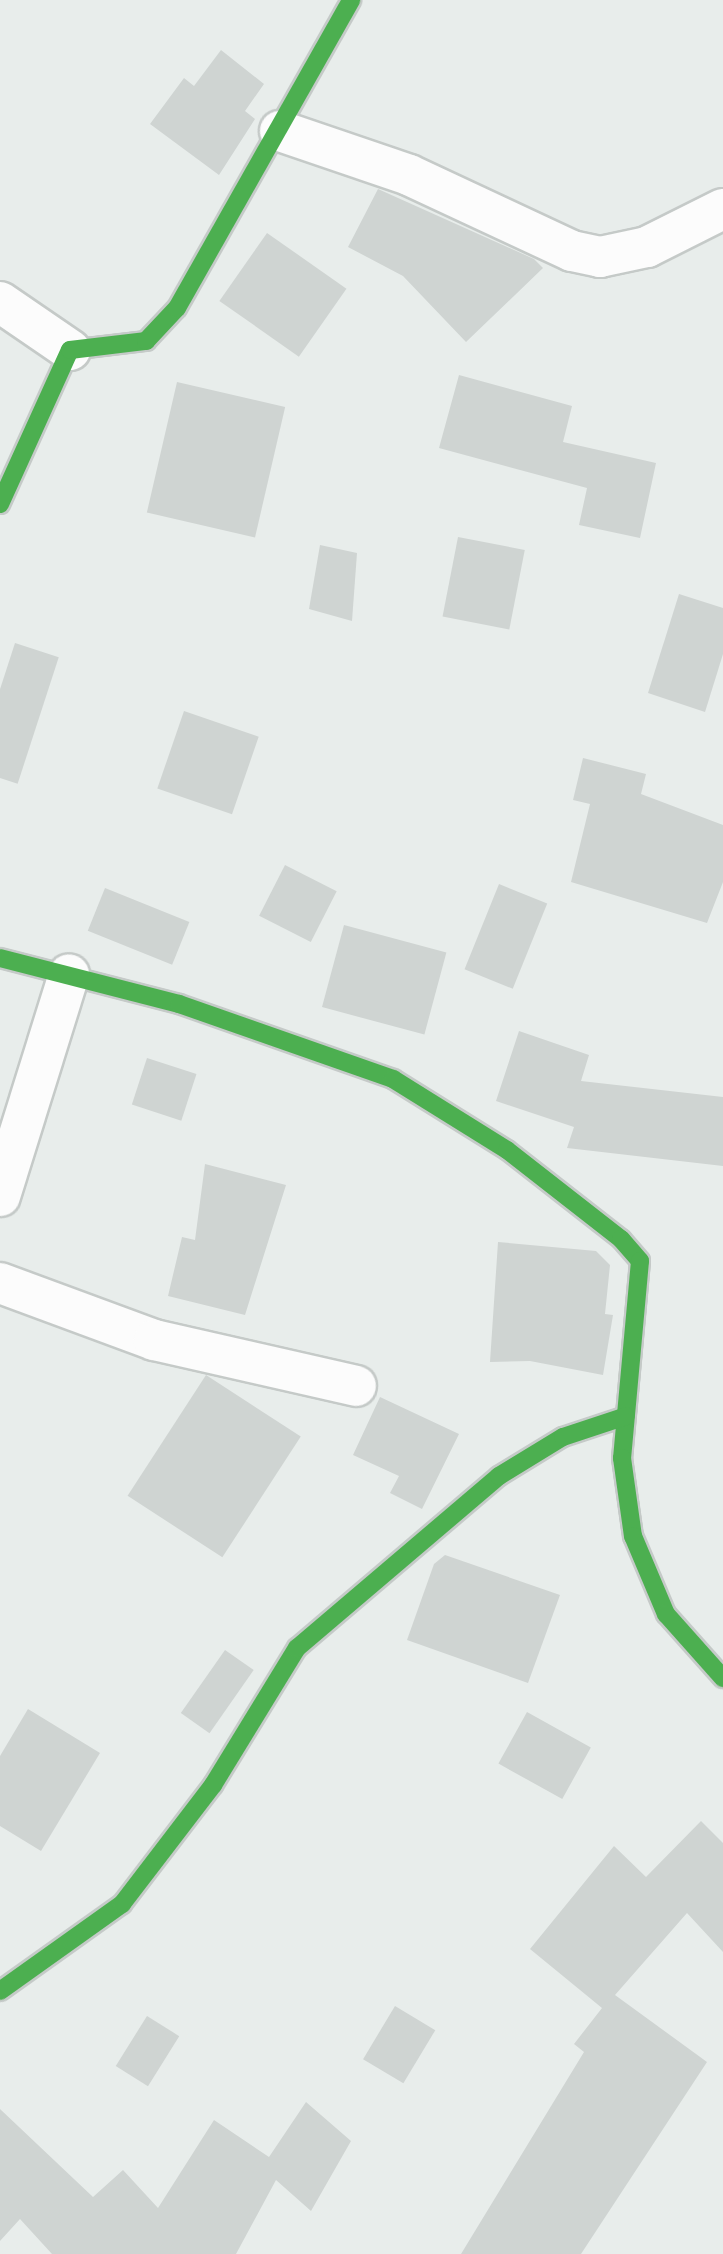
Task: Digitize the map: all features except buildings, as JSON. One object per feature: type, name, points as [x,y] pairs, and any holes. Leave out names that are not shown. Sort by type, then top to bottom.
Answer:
[{"type":"street","points":[[0,302],[70,350],[146,341],[177,308],[280,131],[351,0]]},
{"type":"street","points":[[280,131],[409,175],[572,251],[600,257],[647,247],[723,209]]},
{"type":"street","points":[[0,504],[70,350]]},
{"type":"street","points":[[0,958],[179,1004],[393,1079],[507,1150],[621,1239],[640,1261],[641,1294],[622,1458],[633,1536],[666,1614],[723,1678]]},
{"type":"street","points":[[0,1196],[69,975]]},
{"type":"street","points":[[0,1283],[154,1340],[356,1386]]},
{"type":"street","points":[[0,1991],[122,1904],[213,1785],[297,1648],[499,1476],[563,1437],[626,1416]]},
{"type":"traffic: fast","points":[[0,504],[70,350],[146,341],[177,308],[351,0]]},
{"type":"traffic: fast","points":[[0,958],[179,1004],[393,1079],[507,1150],[621,1239],[640,1261],[622,1458],[633,1536],[666,1614],[723,1678]]},
{"type":"traffic: fast","points":[[0,1991],[122,1904],[213,1785],[297,1648],[499,1476],[563,1437],[626,1416]]}]
